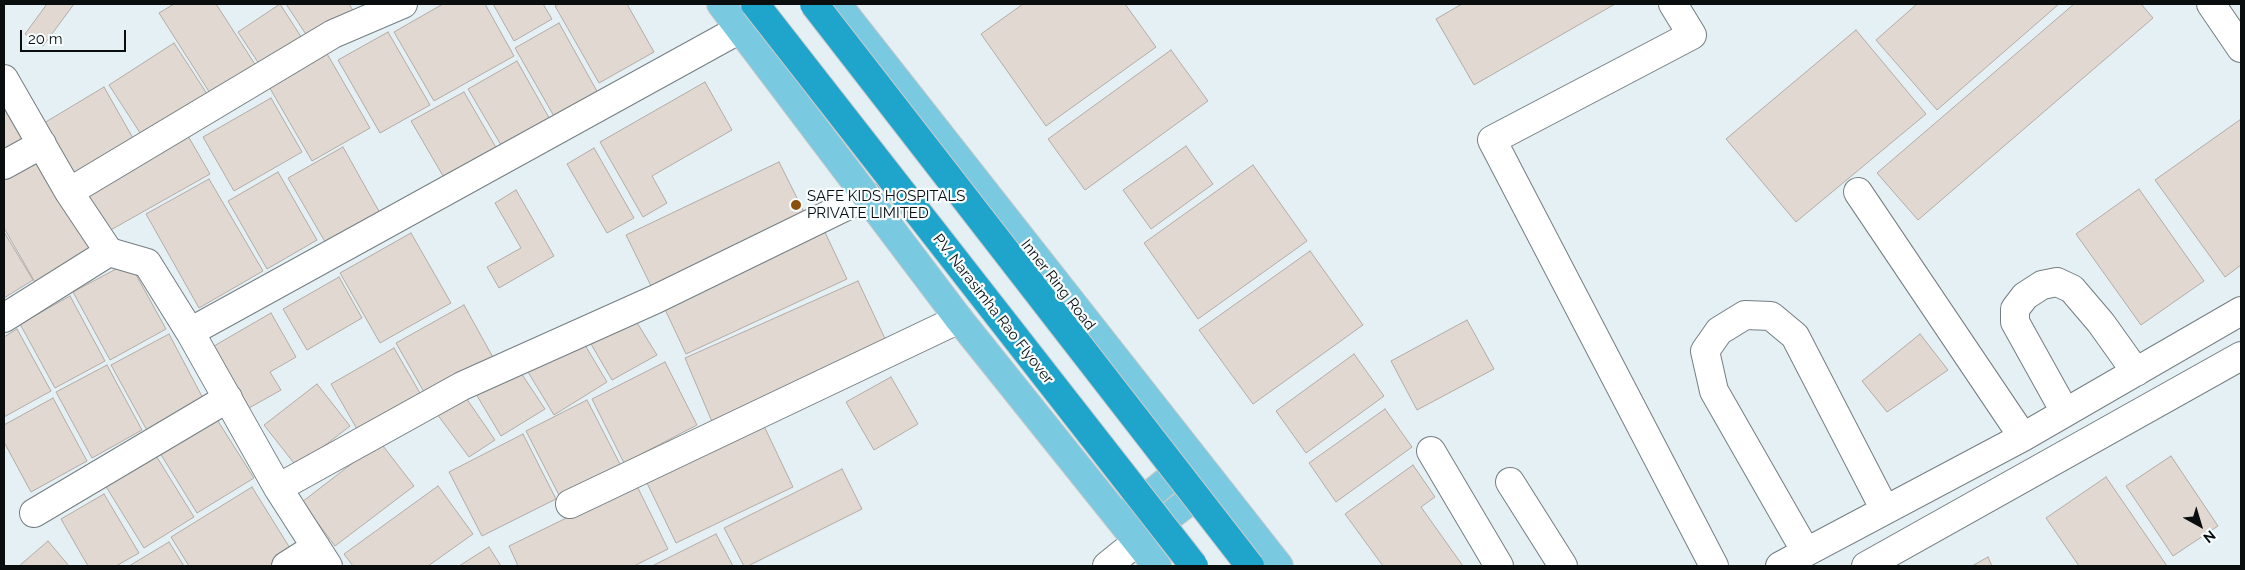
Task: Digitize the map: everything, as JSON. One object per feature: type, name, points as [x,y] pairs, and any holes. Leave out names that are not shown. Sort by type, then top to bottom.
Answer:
[{"type":"highway","name":"P.V. Narasimha Rao Flyover","points":[[755,4],[1194,566]]},
{"type":"highway","points":[[814,4],[1250,566]]},
{"type":"main road","points":[[721,4],[959,319],[1157,566]]},
{"type":"main road","name":"Inner Ring Road","points":[[837,4],[1279,566]]},
{"type":"main road","points":[[1120,519],[1194,459]]},
{"type":"main road","points":[[1138,541],[1213,483]]},
{"type":"street","points":[[69,192],[333,34],[403,4]]},
{"type":"street","points":[[1673,4],[1692,35],[1492,140],[1714,566]]},
{"type":"street","points":[[2211,4],[2241,48]]},
{"type":"street","points":[[190,332],[740,28]]},
{"type":"street","points":[[4,79],[69,192],[109,252],[147,264],[190,332],[278,488],[322,557],[286,566]]},
{"type":"street","points":[[4,165],[42,144]]},
{"type":"street","points":[[1858,192],[2023,437]]},
{"type":"street","points":[[278,488],[462,386],[656,299],[867,196]]},
{"type":"street","points":[[4,318],[109,252]]},
{"type":"street","points":[[2065,412],[2015,322],[2016,310],[2025,296],[2042,285],[2056,282],[2072,289],[2101,323],[2136,372]]},
{"type":"street","points":[[1780,566],[2023,437],[2241,311]]},
{"type":"street","points":[[1806,552],[1714,391],[1705,351],[1719,331],[1744,315],[1771,316],[1795,336],[1885,510]]},
{"type":"street","points":[[570,504],[959,319]]},
{"type":"street","points":[[1866,566],[2241,356]]},
{"type":"street","points":[[34,514],[228,398]]},
{"type":"street","points":[[1431,451],[1499,566]]},
{"type":"street","points":[[1510,482],[1563,566]]},
{"type":"street","points":[[1107,566],[1138,541]]},
{"type":"building","points":[[47,4],[74,4],[43,46],[25,34]]},
{"type":"building","points":[[174,4],[216,4],[260,72],[215,101],[159,13]]},
{"type":"building","points":[[280,4],[307,46],[265,73],[238,32]]},
{"type":"building","points":[[286,4],[349,4],[357,17],[313,45]]},
{"type":"building","points":[[443,4],[485,4],[514,56],[434,101],[394,32]]},
{"type":"building","points":[[493,4],[543,4],[552,19],[514,41]]},
{"type":"building","points":[[559,4],[627,4],[654,52],[599,83],[555,6]]},
{"type":"building","points":[[1023,4],[1125,4],[1156,47],[1046,126],[981,34]]},
{"type":"building","points":[[1462,4],[1615,4],[1474,85],[1436,19]]},
{"type":"building","points":[[1917,4],[2059,4],[1937,110],[1876,40]]},
{"type":"building","points":[[2074,4],[2141,4],[2153,18],[1918,220],[1877,173]]},
{"type":"building","points":[[559,23],[598,93],[555,118],[515,48]]},
{"type":"building","points":[[1856,30],[1926,114],[1796,222],[1726,139]]},
{"type":"building","points":[[388,32],[430,105],[380,133],[338,60]]},
{"type":"building","points":[[174,43],[211,100],[146,142],[109,85]]},
{"type":"building","points":[[322,45],[370,128],[312,161],[264,78]]},
{"type":"building","points":[[1171,50],[1208,101],[1085,190],[1048,139]]},
{"type":"building","points":[[517,61],[552,123],[504,150],[468,89]]},
{"type":"building","points":[[705,82],[732,130],[652,176],[667,203],[643,217],[600,142]]},
{"type":"building","points":[[104,87],[134,140],[73,175],[44,123]]},
{"type":"building","points":[[464,92],[498,151],[446,181],[411,121]]},
{"type":"building","points":[[271,98],[302,152],[234,191],[203,137]]},
{"type":"building","points":[[4,100],[29,140],[4,156]]},
{"type":"building","points":[[2241,119],[2241,265],[2225,277],[2155,180]]},
{"type":"building","points":[[188,136],[210,174],[100,236],[80,199]]},
{"type":"building","points":[[1186,146],[1213,184],[1151,229],[1123,190]]},
{"type":"building","points":[[343,147],[385,222],[331,252],[288,178]]},
{"type":"building","points":[[594,148],[634,218],[607,233],[567,164]]},
{"type":"building","points":[[39,154],[94,250],[36,284],[4,228],[4,175]]},
{"type":"building","points":[[779,162],[808,220],[655,294],[626,235]]},
{"type":"building","points":[[1253,165],[1307,241],[1198,319],[1144,243]]},
{"type":"building","points":[[278,172],[317,240],[267,269],[228,201]]},
{"type":"building","points":[[209,179],[263,271],[199,308],[146,214]]},
{"type":"building","points":[[2139,189],[2204,281],[2141,325],[2076,234]]},
{"type":"building","points":[[516,190],[554,256],[499,288],[487,267],[521,248],[495,203]]},
{"type":"building","points":[[823,228],[847,279],[686,354],[662,303]]},
{"type":"building","points":[[4,232],[33,280],[4,298]]},
{"type":"building","points":[[411,233],[451,303],[380,343],[340,273]]},
{"type":"building","points":[[1310,251],[1363,325],[1253,404],[1199,330]]},
{"type":"building","points":[[129,262],[166,329],[110,360],[73,292]]},
{"type":"building","points":[[339,277],[362,318],[307,350],[283,309]]},
{"type":"building","points":[[858,281],[888,345],[713,424],[685,358]]},
{"type":"building","points":[[70,296],[105,361],[55,388],[20,324]]},
{"type":"building","points":[[464,305],[495,361],[428,399],[396,343]]},
{"type":"building","points":[[271,313],[296,357],[270,372],[281,390],[249,408],[214,346]]},
{"type":"building","points":[[631,313],[657,355],[612,380],[591,344],[606,336]]},
{"type":"building","points":[[1467,320],[1494,369],[1417,410],[1391,361]]},
{"type":"building","points":[[17,329],[51,391],[4,417],[4,337]]},
{"type":"building","points":[[169,334],[206,404],[149,434],[111,365]]},
{"type":"building","points":[[1920,334],[1948,370],[1887,412],[1862,381]]},
{"type":"building","points":[[582,340],[607,382],[554,415],[528,372]]},
{"type":"building","points":[[394,348],[420,393],[357,429],[331,384]]},
{"type":"building","points":[[1354,354],[1384,396],[1306,453],[1276,411]]},
{"type":"building","points":[[665,362],[697,425],[624,463],[592,399]]},
{"type":"building","points":[[107,365],[142,430],[92,458],[56,392]]},
{"type":"building","points":[[519,370],[545,409],[501,436],[476,394]]},
{"type":"building","points":[[891,377],[918,424],[874,450],[846,402]]},
{"type":"building","points":[[317,384],[350,426],[297,467],[264,425]]},
{"type":"building","points":[[464,395],[495,440],[469,457],[437,414]]},
{"type":"building","points":[[53,398],[87,461],[31,492],[4,442],[4,425]]},
{"type":"building","points":[[587,400],[621,466],[560,497],[526,431]]},
{"type":"building","points":[[1385,409],[1412,447],[1336,502],[1309,463]]},
{"type":"building","points":[[216,418],[254,478],[197,513],[160,453]]},
{"type":"building","points":[[764,426],[793,487],[676,543],[647,483]]},
{"type":"building","points":[[523,434],[556,499],[482,536],[449,472]]},
{"type":"building","points":[[380,442],[414,486],[335,546],[302,502]]},
{"type":"building","points":[[155,454],[194,517],[144,548],[105,485]]},
{"type":"building","points":[[2171,456],[2218,526],[2173,556],[2126,486]]},
{"type":"building","points":[[1413,465],[1435,497],[1421,507],[1463,566],[1383,566],[1345,514]]},
{"type":"building","points":[[842,469],[862,509],[748,566],[744,566],[724,528]]},
{"type":"building","points":[[2106,477],[2167,566],[2079,566],[2046,518]]},
{"type":"building","points":[[636,484],[668,549],[634,566],[518,566],[509,546]]},
{"type":"building","points":[[438,486],[473,534],[428,566],[353,566],[344,554]]},
{"type":"building","points":[[252,487],[293,553],[272,566],[189,566],[171,537]]},
{"type":"building","points":[[104,494],[139,553],[116,566],[88,566],[61,519]]},
{"type":"building","points":[[716,534],[733,566],[652,566]]},
{"type":"building","points":[[48,541],[69,566],[19,566]]},
{"type":"building","points":[[169,542],[184,566],[129,566]]},
{"type":"building","points":[[489,547],[501,566],[459,566]]},
{"type":"building","points":[[1988,557],[1992,566],[1972,566]]},
{"type":"place","name":"SAFE KIDS HOSPITALS PRIVATE LIMITED","points":[[796,205]]}]
